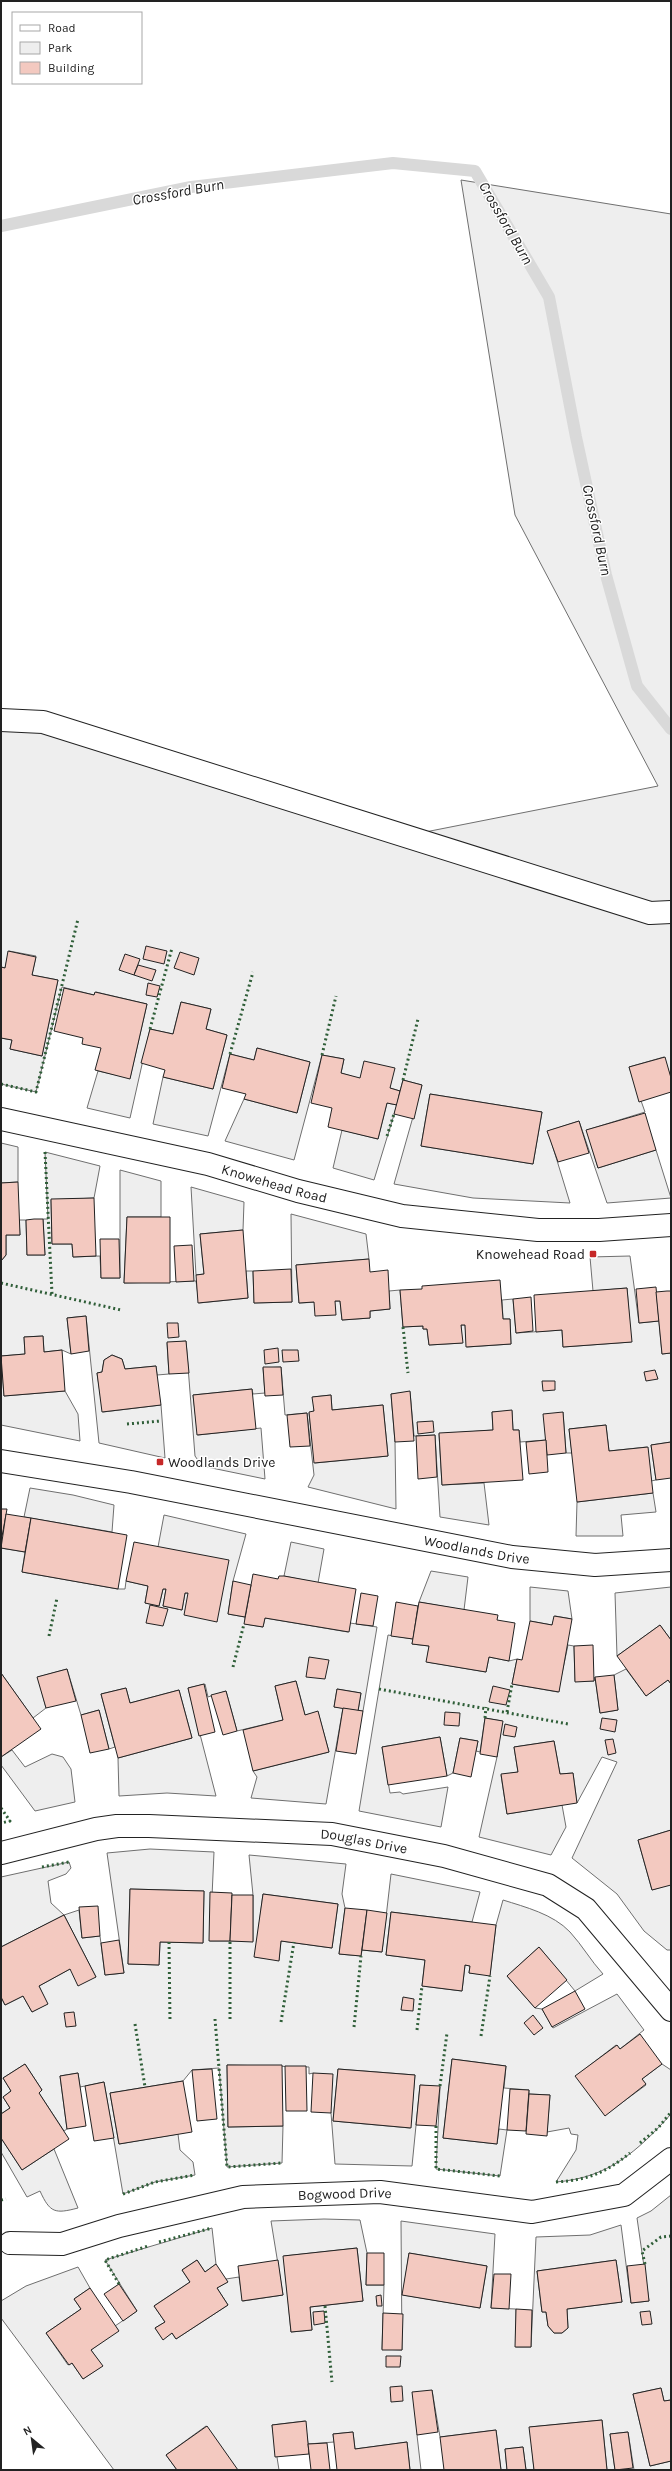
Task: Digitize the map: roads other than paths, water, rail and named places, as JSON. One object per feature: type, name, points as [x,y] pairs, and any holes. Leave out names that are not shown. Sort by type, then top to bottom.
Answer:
[{"type":"street","points":[[1,720],[43,722],[650,912],[671,912]]},
{"type":"street","name":"Knowehead Road","points":[[1,1119],[208,1164],[298,1191],[402,1216],[538,1230],[599,1230],[671,1225]]},
{"type":"street","name":"Woodlands Drive","points":[[1,1461],[54,1468],[131,1482],[512,1558],[596,1565],[671,1560]]},
{"type":"street","name":"Douglas Drive","points":[[1,1853],[96,1829],[143,1826],[332,1834],[444,1856],[548,1885],[586,1909],[670,2008]]},
{"type":"street","name":"Bogwood Drive","points":[[10,2243],[62,2244],[119,2226],[244,2197],[380,2192],[532,2212],[624,2195],[671,2159]]},
{"type":"waterway","name":"Crossford Burn","points":[[1,226],[191,187],[393,163],[475,171],[549,297],[576,437],[606,575],[637,686],[671,729]]},
{"type":"place","name":"Knowehead Road","points":[[593,1254]]},
{"type":"place","name":"Woodlands Drive","points":[[160,1462]]}]
